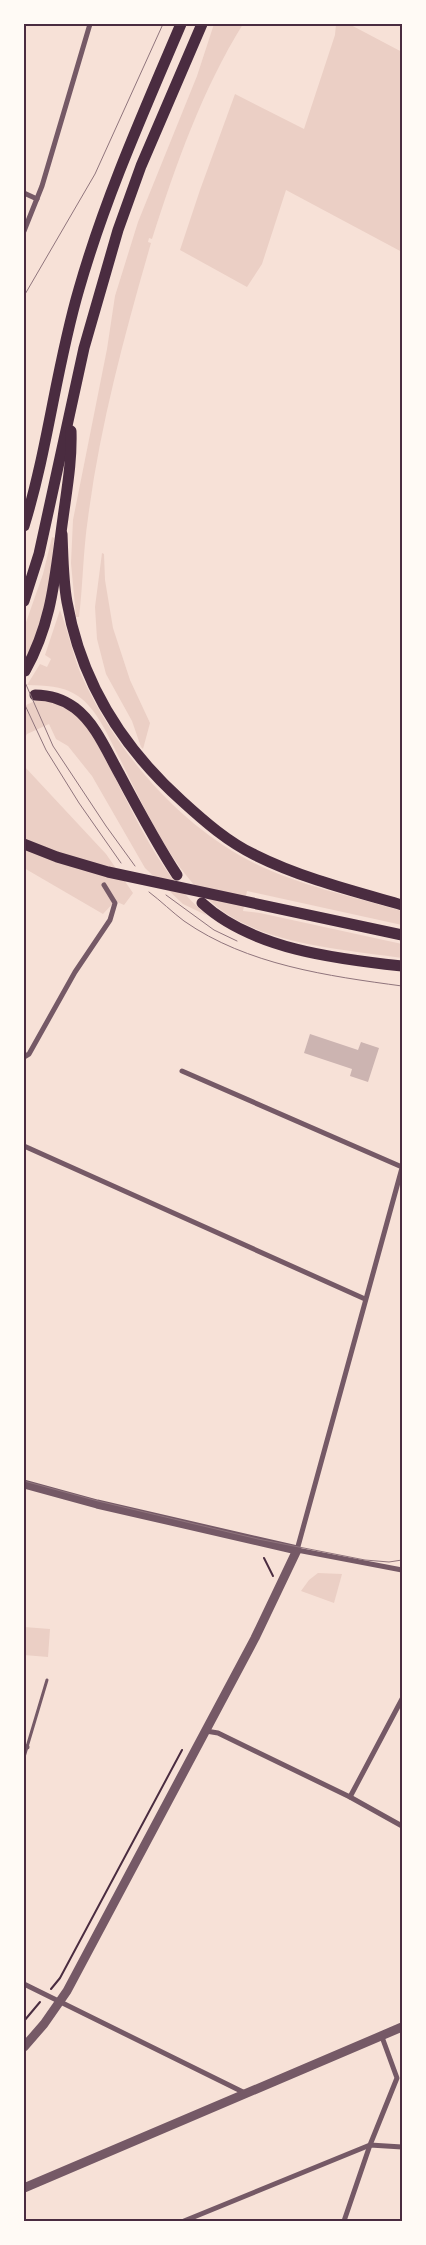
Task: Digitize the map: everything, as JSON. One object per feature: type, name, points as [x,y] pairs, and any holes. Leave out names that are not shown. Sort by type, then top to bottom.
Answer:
[{"type":"highway","points":[[24,526],[78,291],[99,224],[181,24]]},
{"type":"highway","points":[[24,601],[39,554],[96,302],[118,230],[141,166],[202,24]]},
{"type":"highway","points":[[25,672],[38,645],[48,617],[70,479],[71,409]]},
{"type":"highway","points":[[24,494],[42,450]]},
{"type":"highway","points":[[62,534],[67,602],[85,669],[111,718],[143,763],[208,825],[254,855],[284,868],[402,905]]},
{"type":"highway","points":[[36,695],[62,700],[74,707],[88,722],[101,740],[153,836],[178,875]]},
{"type":"highway","points":[[24,844],[83,865],[244,902],[402,935]]},
{"type":"highway","points":[[202,903],[231,924],[253,936],[284,946],[402,966]]},
{"type":"street","points":[[24,231],[37,200],[90,24]]},
{"type":"street","points":[[24,192],[37,200]]},
{"type":"street","points":[[24,1056],[29,1054],[75,972],[110,920],[115,903],[104,885]]},
{"type":"street","points":[[24,2046],[61,2002],[259,1630],[297,1550],[402,1167],[182,1071]]},
{"type":"street","points":[[24,1146],[365,1299]]},
{"type":"street","points":[[24,1484],[97,1504],[297,1550],[401,1568]]},
{"type":"street","points":[[350,1797],[402,1699]]},
{"type":"street","points":[[206,1731],[218,1734],[350,1797],[402,1826]]},
{"type":"street","points":[[24,1984],[245,2093]]},
{"type":"street","points":[[24,2188],[402,2027]]},
{"type":"street","points":[[344,2221],[370,2145],[397,2078],[382,2037]]},
{"type":"street","points":[[184,2221],[370,2145],[402,2147]]},
{"type":"lane","points":[[24,1757],[25,1747],[47,1680]]},
{"type":"path","points":[[264,1558],[273,1574],[272,1582]]},
{"type":"path","points":[[53,1986],[60,1978],[183,1749]]},
{"type":"path","points":[[24,2021],[38,2004]]},
{"type":"shaded area","points":[[214,24],[243,24],[215,75],[191,128],[152,239],[149,238],[148,242],[151,243],[123,345],[99,448],[86,530],[79,617],[76,617],[71,563],[73,520],[107,349],[115,296],[138,222],[197,76]]},
{"type":"shaded area","points":[[336,24],[349,24],[402,52],[402,252],[286,190],[262,264],[247,287],[180,250],[200,190],[235,94],[304,129],[335,35]]},
{"type":"shaded area","points":[[52,537],[54,538],[50,578],[41,628],[24,665],[24,628],[43,574]]},
{"type":"shaded area","points":[[102,553],[104,554],[105,580],[113,628],[130,680],[150,723],[143,749],[132,721],[106,674],[97,639],[95,607]]},
{"type":"shaded area","points":[[60,610],[80,672],[98,708],[132,759],[174,806],[197,826],[248,860],[304,883],[402,911],[402,925],[247,891],[243,911],[402,944],[402,958],[331,948],[258,930],[236,920],[217,907],[201,892],[186,875],[161,838],[107,734],[91,709],[72,692],[53,687],[27,685],[40,664],[47,667],[51,659],[45,655]]},
{"type":"shaded area","points":[[37,700],[65,706],[84,722],[99,746],[141,828],[164,867],[177,885],[208,916],[183,904],[145,868],[92,776],[68,746],[56,739],[49,724],[27,734],[24,739],[24,706]]},
{"type":"shaded area","points":[[24,766],[106,854],[133,893],[124,905],[115,901],[103,914],[24,868]]},
{"type":"shaded area","points":[[318,1573],[342,1574],[334,1603],[301,1591],[309,1580]]},
{"type":"shaded area","points":[[24,1627],[50,1629],[48,1657],[24,1655]]},
{"type":"building","points":[[310,1034],[358,1050],[361,1042],[379,1048],[368,1082],[350,1076],[352,1069],[304,1053]]},
{"type":"tram line","points":[[24,296],[95,174],[163,24]]},
{"type":"tram line","points":[[24,680],[53,746],[135,866]]},
{"type":"tram line","points":[[24,703],[46,750],[79,803],[121,863]]},
{"type":"tram line","points":[[149,892],[184,921],[208,936],[234,948],[261,958],[317,973],[402,986]]},
{"type":"tram line","points":[[166,895],[214,930],[237,941]]},
{"type":"tram line","points":[[24,1481],[98,1501],[258,1539],[365,1560],[389,1562],[402,1560]]}]
